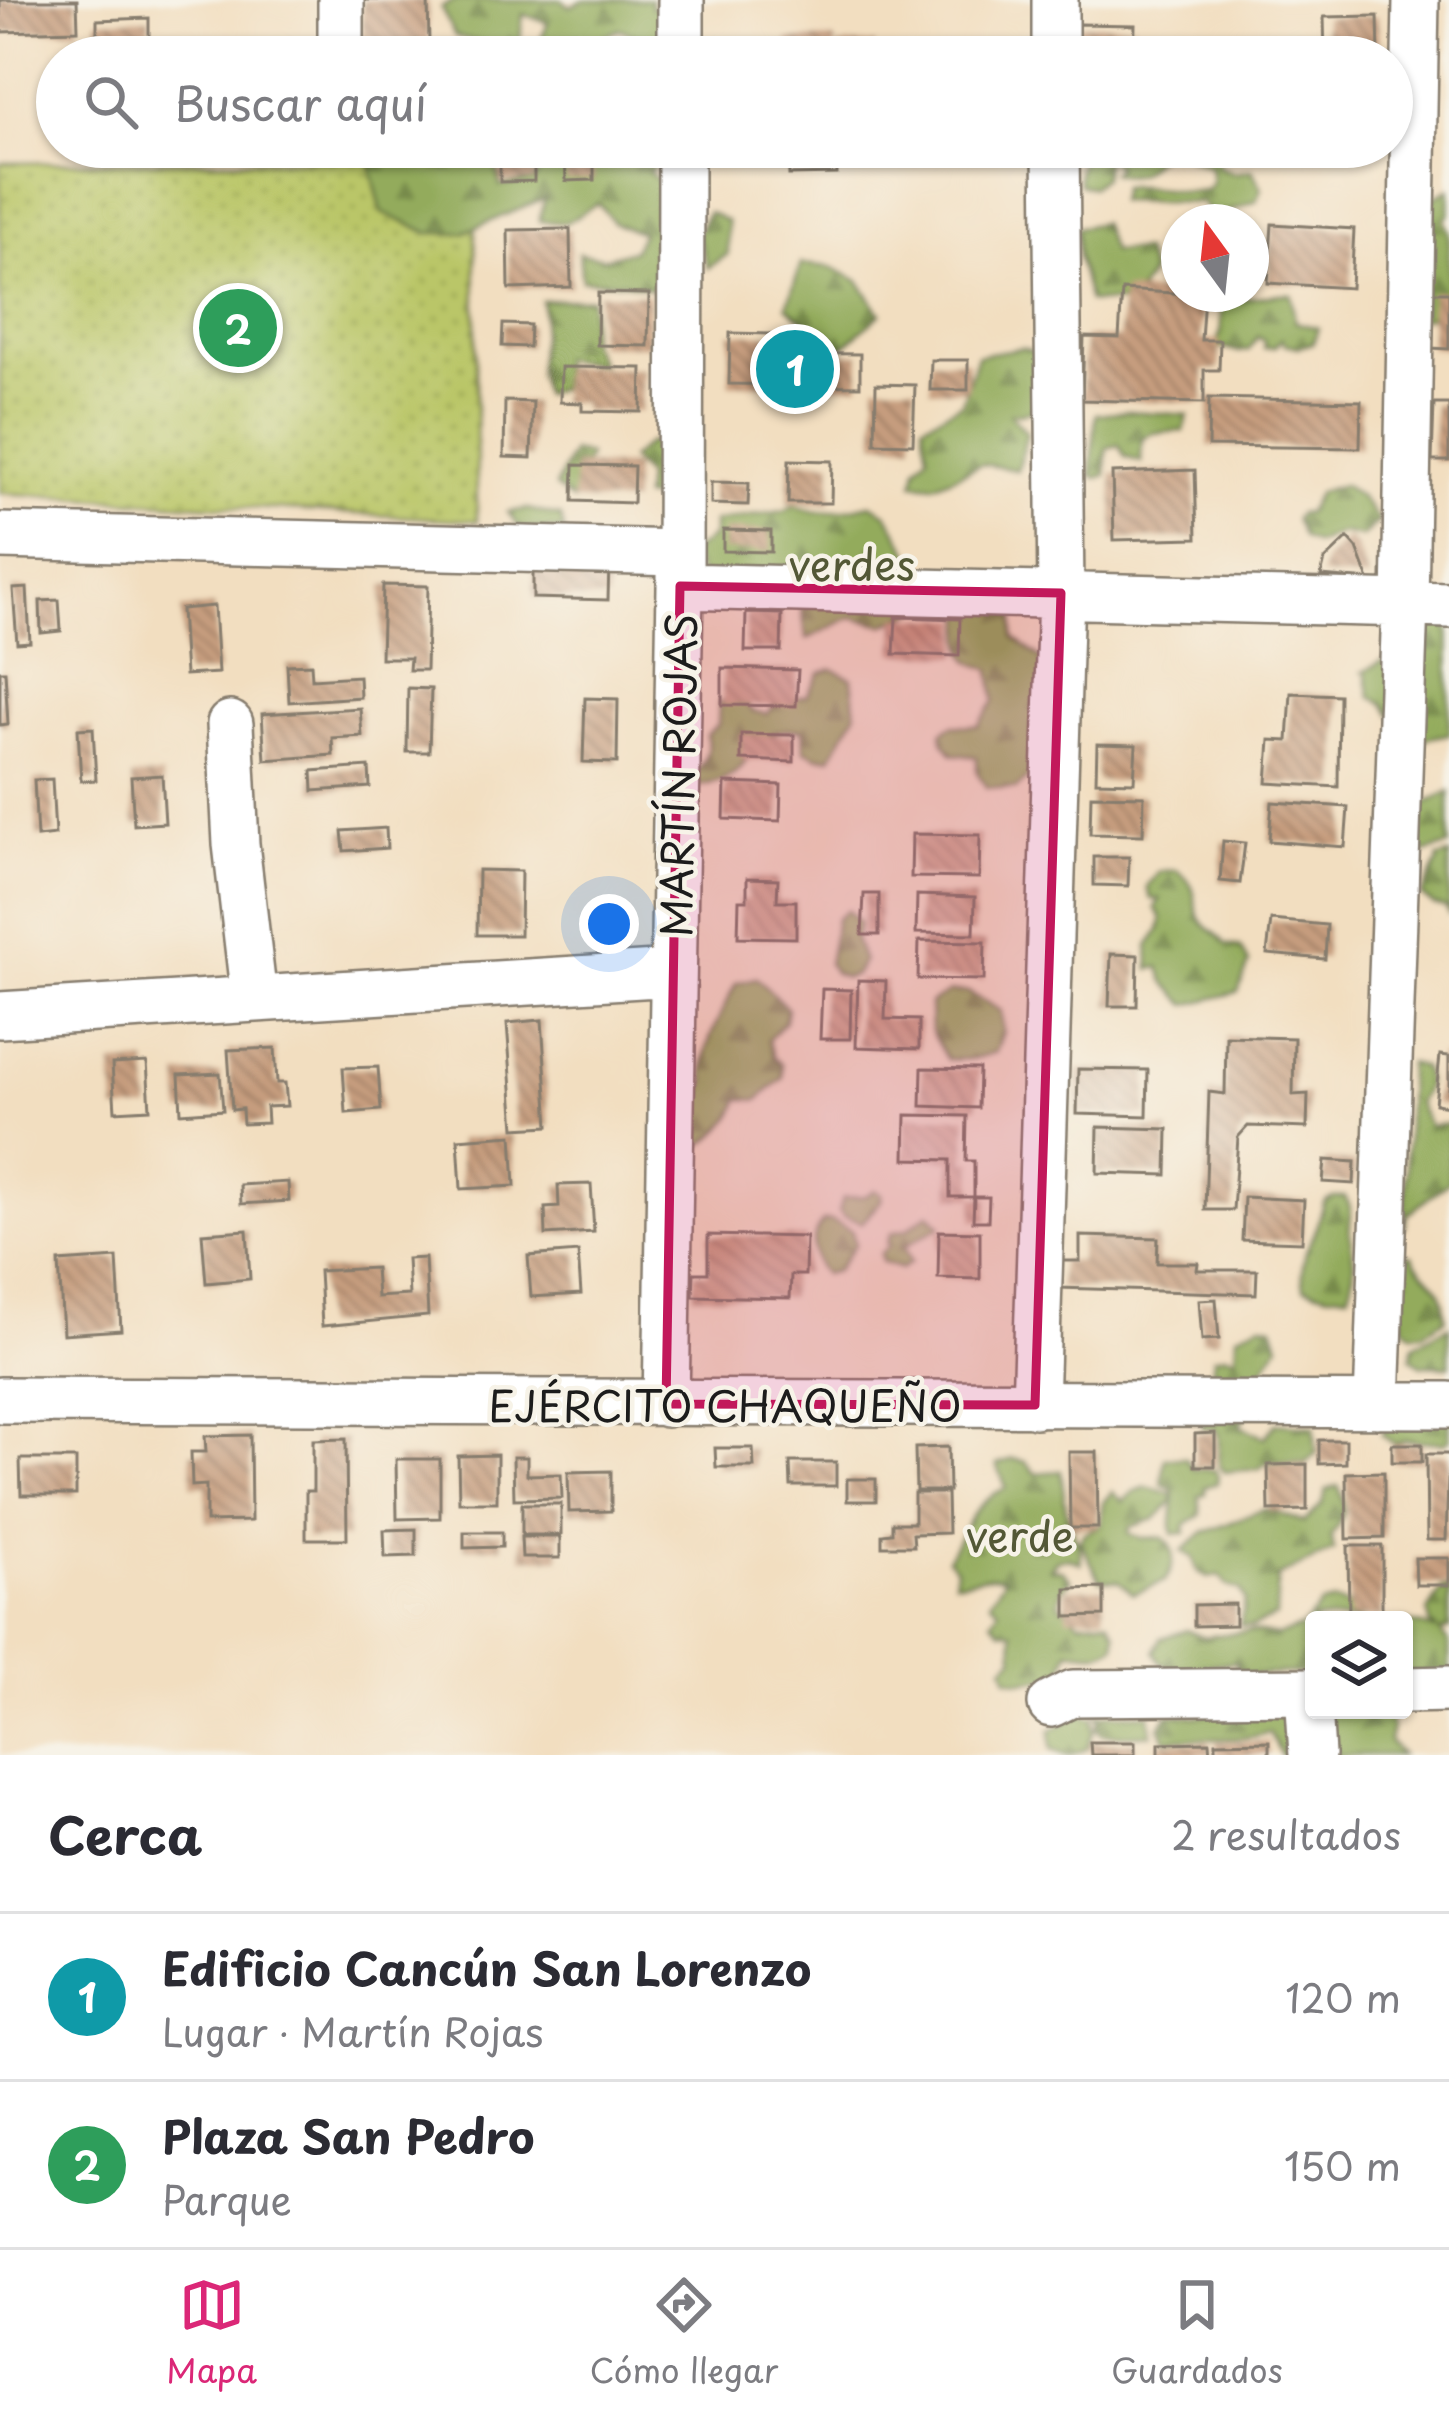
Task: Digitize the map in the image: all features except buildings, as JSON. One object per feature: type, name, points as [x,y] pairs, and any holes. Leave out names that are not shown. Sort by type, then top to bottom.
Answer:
[{"type":"street","points":[[341,0],[341,36]]},
{"type":"street","points":[[681,0],[681,36]]},
{"type":"street","points":[[1054,0],[1055,36]]},
{"type":"street","points":[[1377,1405],[1427,604],[1415,0]]},
{"type":"street","name":"MARTÍN ROJAS","points":[[666,1404],[680,569],[681,168]]},
{"type":"street","points":[[1035,1405],[1060,592],[1056,168]]},
{"type":"street","points":[[0,536],[1060,592],[1427,604]]},
{"type":"street","points":[[230,724],[236,844],[254,1000]]},
{"type":"street","points":[[0,1015],[674,973]]},
{"type":"street","name":"EJÉRCITO CHAQUEÑO","points":[[0,1400],[1449,1406]]},
{"type":"street","points":[[1413,1690],[1449,1689]]},
{"type":"street","points":[[1051,1704],[1073,1693],[1305,1691]]},
{"type":"street","points":[[1311,1719],[1312,1755]]},
{"type":"highlighted area","points":[[680,586],[1061,593],[1035,1405],[666,1404]]},
{"type":"green space","points":[[455,0],[562,0],[570,6],[585,0],[651,0],[651,7],[691,13],[686,36],[638,36],[620,29],[606,36],[542,36],[548,23],[523,14],[520,36],[455,36],[441,8]]},
{"type":"green space","points":[[0,163],[36,163],[36,168],[475,168],[477,521],[0,493]]},
{"type":"green space","points":[[371,168],[496,168],[500,186],[534,181],[541,168],[653,168],[649,172],[668,189],[678,249],[657,290],[582,280],[579,253],[605,258],[633,250],[642,233],[613,222],[598,203],[565,223],[539,221],[545,198],[463,233],[430,233],[382,213]]},
{"type":"green space","points":[[1079,168],[1104,168],[1103,177],[1091,187],[1079,184]]},
{"type":"green space","points":[[1115,168],[1145,168],[1127,176],[1111,173]]},
{"type":"green space","points":[[1210,168],[1235,173],[1252,170],[1262,188],[1257,201],[1249,204],[1118,201],[1121,187],[1208,189]]},
{"type":"green space","points":[[1449,189],[1449,215],[1444,219],[1449,233],[1449,312],[1421,318],[1431,199]]},
{"type":"green space","points":[[708,212],[727,221],[728,254],[708,268],[697,234]]},
{"type":"green space","points":[[1101,223],[1112,252],[1143,250],[1151,273],[1131,303],[1089,302],[1076,228]]},
{"type":"green space","points":[[801,264],[831,267],[859,281],[881,313],[840,350],[787,306]]},
{"type":"green space","points":[[1291,294],[1295,322],[1318,328],[1313,343],[1299,347],[1284,344],[1282,339],[1264,348],[1258,337],[1249,350],[1215,347],[1221,312],[1269,312],[1269,295]]},
{"type":"green space","points":[[591,298],[589,342],[600,364],[561,359],[561,388],[543,395],[538,370],[542,301]]},
{"type":"green space","name":"verdes","points":[[1021,348],[1050,356],[1033,411],[1010,414],[1027,433],[1017,470],[982,464],[934,485],[914,483],[917,467],[928,454],[923,424],[962,403],[977,355]]},
{"type":"green space","points":[[1096,414],[1188,415],[1184,431],[1152,433],[1142,440],[1141,462],[1125,457],[1119,445],[1107,448],[1106,475],[1091,475]]},
{"type":"green space","points":[[649,442],[670,446],[672,498],[643,498],[645,476],[630,459]]},
{"type":"green space","points":[[572,452],[588,455],[573,501],[555,487]]},
{"type":"green space","points":[[1343,485],[1379,521],[1362,537],[1341,533],[1316,544],[1303,538],[1294,519],[1298,513],[1307,512],[1318,492]]},
{"type":"green space","name":"verdes","points":[[871,504],[887,513],[917,565],[917,611],[884,625],[852,617],[807,639],[797,584],[704,584],[691,553],[713,536],[713,522],[784,511],[795,505],[823,512]]},
{"type":"green space","points":[[528,509],[561,517],[564,531],[519,527],[508,512]]},
{"type":"green space","name":"verdes","points":[[963,607],[1015,614],[1014,638],[1044,661],[1033,773],[1016,789],[986,787],[977,772],[977,757],[953,754],[943,741],[942,732],[952,725],[978,726],[995,701],[991,670],[973,663],[964,650]]},
{"type":"green space","points":[[1449,610],[1449,734],[1409,742],[1383,703],[1371,697],[1363,672],[1389,658],[1392,645]]},
{"type":"green space","name":"verdes","points":[[833,669],[852,678],[856,714],[831,757],[804,750],[803,730],[782,730],[760,743],[734,774],[699,786],[692,774],[705,757],[706,735],[718,725],[719,702],[742,700],[752,711],[767,714],[779,701],[807,696],[820,673]]},
{"type":"green space","points":[[1449,792],[1449,846],[1405,858],[1411,805]]},
{"type":"green space","points":[[1449,855],[1449,916],[1446,908],[1422,896],[1436,859]]},
{"type":"green space","points":[[1176,870],[1190,883],[1203,923],[1225,944],[1240,947],[1249,963],[1238,992],[1187,1005],[1164,981],[1160,967],[1150,969],[1149,946],[1162,919],[1155,908],[1160,899],[1151,899],[1147,887],[1159,872]]},
{"type":"green space","points":[[847,910],[859,923],[855,940],[863,961],[855,975],[845,978],[828,964],[836,919]]},
{"type":"green space","points":[[757,978],[787,1008],[785,1021],[768,1040],[782,1064],[783,1078],[758,1100],[740,1099],[722,1129],[694,1147],[688,1142],[690,1111],[706,1082],[705,1058],[713,1032],[736,983]]},
{"type":"green space","points":[[950,992],[968,992],[1001,1011],[1003,1032],[996,1052],[947,1060],[931,1032],[930,1003]]},
{"type":"green space","points":[[1408,1063],[1424,1072],[1426,1086],[1417,1102],[1429,1126],[1449,1124],[1449,1181],[1407,1215],[1405,1228]]},
{"type":"green space","points":[[875,1190],[882,1194],[881,1201],[862,1223],[839,1211],[843,1198]]},
{"type":"green space","points":[[1345,1197],[1351,1212],[1354,1270],[1349,1293],[1328,1294],[1304,1287],[1302,1276],[1324,1202]]},
{"type":"green space","points":[[929,1213],[941,1226],[904,1247],[911,1262],[901,1269],[882,1262],[880,1254],[890,1245],[891,1233],[907,1229]]},
{"type":"green space","points":[[824,1221],[852,1231],[855,1244],[836,1271],[824,1274],[813,1247]]},
{"type":"green space","points":[[1412,1255],[1442,1299],[1446,1318],[1423,1333],[1413,1334],[1403,1325],[1399,1259]]},
{"type":"green space","points":[[1261,1323],[1273,1325],[1279,1344],[1261,1372],[1269,1383],[1240,1425],[1264,1438],[1276,1423],[1314,1426],[1316,1453],[1307,1462],[1268,1462],[1258,1469],[1225,1472],[1219,1463],[1216,1429],[1203,1429],[1203,1397],[1214,1357],[1236,1357],[1237,1335]]},
{"type":"green space","points":[[1449,1326],[1449,1366],[1422,1365],[1411,1358],[1414,1345]]},
{"type":"green space","points":[[1449,1403],[1449,1440],[1444,1443],[1406,1440],[1394,1444],[1382,1435],[1389,1424]]},
{"type":"green space","name":"verde","points":[[1165,1458],[1186,1458],[1193,1469],[1215,1470],[1218,1476],[1217,1483],[1205,1487],[1205,1494],[1199,1496],[1201,1515],[1185,1526],[1186,1533],[1173,1534],[1173,1490],[1162,1484]]},
{"type":"green space","name":"verde","points":[[1013,1459],[1026,1462],[1035,1473],[1061,1471],[1066,1511],[1081,1563],[1057,1560],[1050,1569],[1062,1570],[1071,1580],[1062,1589],[1059,1603],[1079,1621],[1108,1620],[1116,1632],[1116,1645],[1104,1651],[1069,1650],[1060,1676],[1021,1681],[1008,1678],[1004,1666],[1014,1657],[1013,1631],[1001,1630],[992,1620],[999,1609],[990,1601],[1004,1578],[954,1581],[956,1568],[947,1558],[976,1510],[1006,1488],[997,1464]]},
{"type":"green space","name":"verde","points":[[1338,1486],[1343,1506],[1331,1536],[1334,1550],[1278,1577],[1276,1617],[1252,1627],[1240,1626],[1245,1601],[1240,1590],[1227,1586],[1220,1576],[1207,1578],[1197,1571],[1193,1557],[1182,1551],[1203,1533],[1265,1509],[1304,1522],[1323,1503],[1326,1490]]},
{"type":"green space","name":"verde","points":[[1146,1487],[1172,1494],[1173,1501],[1155,1519],[1130,1527],[1129,1533],[1142,1539],[1164,1538],[1173,1558],[1165,1581],[1133,1594],[1119,1581],[1100,1580],[1080,1541],[1083,1534],[1101,1525],[1104,1502],[1113,1492],[1123,1502]]},
{"type":"green space","points":[[1449,1588],[1449,1629],[1440,1631],[1449,1644],[1449,1683],[1413,1681],[1413,1623],[1437,1630],[1428,1612],[1442,1589]]},
{"type":"green space","name":"verde","points":[[1334,1602],[1351,1611],[1316,1611]]},
{"type":"green space","name":"verde","points":[[1303,1627],[1305,1673],[1237,1675],[1236,1662],[1171,1669],[1155,1651],[1161,1638],[1187,1630],[1204,1637],[1250,1631],[1277,1636]]},
{"type":"green space","points":[[1224,1710],[1305,1710],[1305,1719],[1388,1719],[1389,1741],[1401,1755],[1281,1755],[1269,1732],[1243,1738],[1166,1740],[1160,1727],[1168,1714],[1196,1717]]},
{"type":"green space","points":[[1082,1714],[1093,1718],[1087,1749],[1069,1755],[1052,1749],[1051,1730]]},
{"type":"green space","points":[[1094,1714],[1150,1714],[1152,1734],[1102,1734],[1097,1729],[1100,1717]]},
{"type":"place","name":"Plaza San Pedro","points":[[238,328]]},
{"type":"place","name":"Edificio Cancún San Lorenzo","points":[[795,369]]}]
